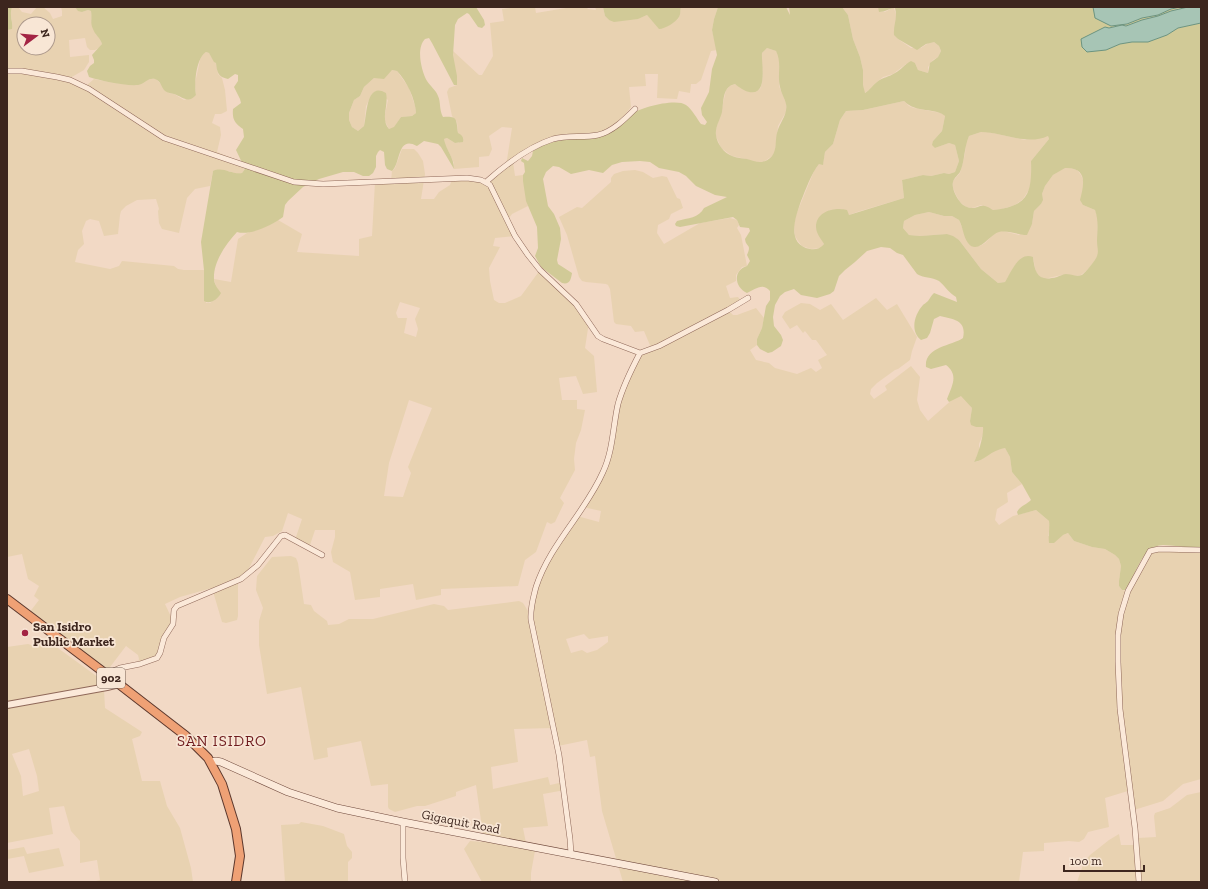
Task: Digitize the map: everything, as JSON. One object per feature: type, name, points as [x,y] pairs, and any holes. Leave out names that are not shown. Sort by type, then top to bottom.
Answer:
[{"type":"highway","name":"902","points":[[7,599],[186,736],[211,762],[222,784],[238,838],[240,856],[236,882]]},
{"type":"main road","name":"Gigaquit Road","points":[[211,762],[221,762],[275,787],[337,808],[715,882]]},
{"type":"street","points":[[7,71],[22,71],[57,76],[70,80],[89,89],[164,138],[294,182],[323,184],[468,178],[486,182],[492,189],[515,236],[533,263],[576,304],[598,336],[640,353],[654,348],[728,310],[748,298]]},
{"type":"street","points":[[486,182],[508,164],[540,144],[553,139],[565,137],[602,134],[612,129],[635,109]]},
{"type":"street","points":[[571,854],[559,755],[533,631],[531,605],[540,577],[549,556],[594,489],[604,471],[610,452],[622,390],[640,353]]},
{"type":"street","points":[[106,674],[120,668],[140,664],[158,658],[164,638],[173,624],[174,610],[176,606],[241,579],[258,565],[281,536],[285,535],[322,555]]},
{"type":"street","points":[[1139,882],[1136,828],[1120,709],[1118,635],[1121,614],[1130,586],[1150,551],[1159,549],[1201,550]]},
{"type":"street","points":[[7,705],[119,684]]},
{"type":"street","points":[[403,822],[405,882]]},
{"type":"shaded area","points":[[7,7],[12,7],[12,29],[7,30]]},
{"type":"shaded area","points":[[12,7],[18,7],[22,12],[31,14],[37,7],[43,7],[52,16],[16,16],[16,56],[56,56],[56,18],[62,16],[61,7],[75,7],[82,12],[88,10],[91,11],[91,20],[96,34],[100,38],[102,44],[99,48],[90,50],[87,47],[85,38],[69,40],[70,57],[89,55],[89,62],[84,70],[70,78],[86,86],[94,79],[113,83],[135,85],[151,79],[156,79],[169,93],[174,94],[184,100],[196,95],[195,83],[202,54],[206,52],[209,53],[216,63],[218,74],[222,78],[225,90],[227,111],[221,114],[215,114],[212,123],[220,127],[221,135],[217,152],[241,162],[245,169],[242,173],[236,174],[229,171],[213,171],[210,186],[195,189],[187,198],[179,233],[162,229],[159,223],[159,209],[156,199],[137,200],[126,206],[121,211],[118,234],[104,236],[99,221],[90,219],[86,221],[82,231],[84,244],[78,250],[75,262],[110,269],[119,266],[122,261],[174,266],[178,269],[184,270],[204,270],[206,303],[210,303],[219,296],[214,279],[231,282],[238,239],[247,233],[278,220],[302,234],[297,252],[359,256],[359,239],[372,236],[375,182],[391,181],[392,171],[395,168],[402,149],[414,149],[423,161],[425,174],[421,199],[434,199],[439,192],[450,185],[452,179],[487,183],[506,166],[512,128],[502,127],[489,136],[492,149],[489,156],[479,157],[479,167],[454,169],[454,163],[444,139],[447,138],[455,143],[459,143],[457,122],[452,116],[447,92],[449,88],[457,85],[453,51],[479,75],[482,75],[493,56],[490,23],[504,21],[502,9],[535,7],[536,13],[572,7],[586,7],[588,9],[596,10],[595,7],[603,7],[605,16],[609,20],[637,19],[647,15],[659,28],[678,19],[681,7],[718,7],[712,30],[717,50],[711,51],[701,80],[696,84],[691,84],[690,93],[679,91],[677,99],[657,98],[658,74],[645,74],[646,86],[629,87],[631,107],[620,121],[599,135],[553,139],[513,162],[515,176],[523,175],[528,206],[512,214],[507,221],[515,236],[495,238],[493,246],[500,247],[489,268],[494,300],[499,303],[505,303],[521,296],[540,270],[568,297],[589,322],[585,348],[594,356],[597,392],[583,394],[576,376],[559,378],[562,400],[577,400],[577,409],[585,410],[581,430],[576,443],[574,459],[575,470],[560,498],[564,503],[555,522],[551,524],[547,522],[536,552],[525,560],[518,586],[441,589],[441,595],[416,600],[413,584],[380,589],[380,597],[355,600],[350,572],[333,562],[331,552],[335,537],[335,530],[315,530],[309,548],[295,540],[302,519],[288,513],[282,531],[273,536],[265,537],[245,576],[238,581],[237,620],[226,623],[222,622],[212,588],[180,597],[165,604],[173,621],[159,656],[137,665],[139,659],[138,655],[126,646],[107,671],[29,613],[39,600],[34,596],[39,586],[28,579],[22,554],[7,557],[7,30],[12,20],[10,12]],"holes":[[[400,302],[420,308],[415,319],[418,329],[416,337],[404,333],[407,318],[398,318],[396,313]],[[409,400],[432,408],[408,467],[411,473],[403,497],[384,496],[389,463]]]},
{"type":"shaded area","points":[[75,7],[476,7],[484,20],[485,25],[482,28],[478,27],[467,13],[458,19],[455,25],[453,55],[457,85],[454,85],[429,38],[425,39],[422,43],[420,53],[423,71],[427,81],[439,98],[443,117],[451,117],[455,119],[458,133],[463,137],[463,142],[455,143],[447,138],[444,139],[453,161],[454,169],[438,144],[424,141],[417,146],[406,144],[400,151],[395,167],[392,171],[387,169],[385,165],[384,152],[380,150],[376,156],[376,167],[373,173],[369,176],[363,176],[354,172],[343,172],[319,179],[303,187],[285,205],[283,217],[261,229],[242,233],[237,232],[221,254],[214,273],[216,286],[221,293],[214,301],[206,302],[204,301],[204,270],[201,242],[213,171],[220,169],[235,173],[242,173],[245,169],[236,150],[244,137],[243,129],[236,123],[233,116],[233,109],[241,103],[234,87],[238,81],[238,75],[235,74],[228,79],[222,77],[218,71],[216,63],[209,53],[206,52],[198,65],[195,84],[196,95],[190,99],[185,99],[168,93],[159,81],[155,79],[151,79],[138,85],[126,85],[89,77],[87,71],[94,63],[92,55],[102,44],[92,27],[91,11],[78,11]],"holes":[[[392,70],[397,71],[410,90],[416,113],[412,116],[401,117],[394,127],[389,129],[385,121],[386,93],[379,91],[371,95],[364,126],[358,131],[352,127],[349,120],[349,113],[354,100],[360,96],[364,87],[374,78],[384,79]]]},
{"type":"shaded area","points":[[603,7],[681,7],[678,19],[667,27],[659,29],[647,15],[638,19],[614,22],[605,16]]},
{"type":"shaded area","points":[[718,7],[786,7],[790,15],[789,7],[842,7],[848,15],[853,39],[860,57],[865,93],[879,80],[897,72],[911,61],[915,63],[918,70],[928,73],[930,63],[938,57],[941,51],[939,46],[934,42],[926,44],[917,50],[898,39],[894,35],[896,15],[895,8],[879,12],[878,7],[1093,7],[1093,9],[1111,26],[1127,24],[1142,18],[1158,15],[1171,9],[1188,7],[1126,26],[1121,25],[1109,28],[1106,50],[1120,44],[1148,42],[1167,35],[1178,28],[1201,23],[1201,547],[1192,548],[1163,545],[1149,550],[1144,556],[1125,590],[1122,590],[1119,586],[1121,566],[1119,559],[1115,555],[1105,549],[1092,547],[1074,541],[1068,533],[1063,535],[1054,543],[1049,543],[1049,521],[1036,510],[1018,515],[1018,510],[1031,500],[1022,484],[1012,472],[1010,457],[1005,448],[974,462],[983,435],[983,427],[971,425],[970,421],[972,408],[961,396],[949,402],[947,399],[953,381],[950,369],[946,365],[931,369],[926,367],[929,355],[934,351],[963,338],[963,327],[958,321],[940,316],[934,319],[927,338],[921,340],[915,332],[914,323],[917,313],[934,293],[957,302],[956,297],[951,294],[939,281],[917,274],[903,255],[890,248],[881,247],[867,251],[839,276],[834,291],[830,294],[817,298],[801,295],[794,289],[785,292],[780,296],[775,305],[773,317],[774,326],[783,340],[781,346],[768,353],[760,349],[757,345],[757,339],[762,328],[766,306],[770,300],[770,291],[767,288],[761,287],[747,293],[740,287],[737,279],[739,271],[747,266],[750,261],[747,255],[749,247],[746,244],[745,239],[750,231],[749,228],[740,227],[737,220],[733,217],[680,227],[676,226],[675,224],[677,221],[696,216],[704,208],[727,197],[715,195],[696,186],[686,176],[679,172],[659,168],[650,162],[640,161],[622,162],[612,165],[603,173],[589,170],[571,174],[559,167],[553,166],[546,172],[543,179],[548,206],[554,214],[560,228],[561,239],[557,260],[558,264],[572,273],[571,279],[567,283],[562,283],[541,267],[535,256],[538,248],[537,227],[526,201],[523,181],[523,175],[525,172],[524,163],[521,161],[522,158],[528,161],[532,156],[533,151],[550,143],[609,132],[625,122],[635,112],[658,104],[675,102],[686,105],[701,124],[705,125],[707,122],[702,115],[701,108],[709,92],[712,69],[717,55],[712,30]],"holes":[[[767,48],[776,51],[778,55],[780,87],[785,102],[786,112],[777,133],[774,154],[766,161],[757,162],[734,157],[726,153],[718,142],[716,132],[722,112],[724,95],[728,88],[735,84],[743,90],[755,92],[762,84],[762,53]],[[904,101],[914,108],[941,113],[945,116],[942,131],[933,141],[932,145],[935,148],[949,143],[955,145],[959,161],[955,172],[931,176],[923,175],[902,180],[904,198],[849,215],[847,210],[842,209],[827,211],[819,217],[816,227],[824,244],[816,249],[810,249],[802,246],[797,242],[794,229],[799,207],[809,182],[819,164],[823,165],[825,152],[833,144],[840,120],[846,111],[863,110]],[[981,132],[1031,140],[1048,136],[1049,139],[1031,161],[1029,190],[1021,201],[1005,208],[993,210],[985,206],[974,208],[967,207],[964,206],[959,200],[953,189],[953,182],[962,168],[969,136]],[[1065,168],[1078,170],[1083,178],[1083,189],[1080,200],[1083,205],[1095,210],[1098,254],[1093,263],[1080,276],[1066,274],[1051,278],[1042,277],[1036,272],[1033,257],[1028,256],[1024,257],[1016,264],[1005,282],[998,283],[981,269],[959,240],[953,236],[947,234],[920,236],[909,235],[903,228],[904,221],[915,215],[929,212],[944,216],[952,216],[959,220],[966,240],[972,246],[976,247],[980,246],[999,232],[1027,235],[1032,224],[1034,211],[1041,204],[1045,186],[1053,175]]]},
{"type":"shaded area","points":[[842,7],[878,7],[880,12],[885,12],[894,8],[897,18],[894,31],[898,39],[911,48],[921,48],[930,42],[934,42],[939,46],[941,51],[938,57],[933,60],[928,67],[928,73],[918,70],[915,63],[906,64],[893,74],[883,77],[870,90],[864,93],[863,70],[860,57],[853,39],[848,15]]},
{"type":"shaded area","points":[[1093,7],[1181,7],[1171,9],[1158,15],[1142,18],[1127,24],[1111,26],[1095,18]]},
{"type":"shaded area","points":[[1188,7],[1201,7],[1201,23],[1178,28],[1167,35],[1148,42],[1132,42],[1120,44],[1106,50],[1087,52],[1082,47],[1081,39],[1105,27],[1126,26]]},
{"type":"shaded area","points":[[767,48],[776,51],[779,56],[779,86],[786,103],[786,112],[778,126],[775,152],[762,163],[756,163],[732,156],[721,148],[716,136],[716,129],[726,90],[730,86],[735,84],[749,92],[760,89],[763,75],[761,60],[762,53]]},
{"type":"shaded area","points":[[392,70],[397,71],[409,88],[416,113],[412,116],[401,117],[394,128],[389,129],[384,119],[388,100],[376,91],[372,94],[366,106],[364,126],[358,131],[352,127],[349,120],[349,113],[354,100],[360,96],[364,87],[374,78]]},
{"type":"shaded area","points":[[904,101],[909,106],[914,108],[941,113],[945,116],[942,131],[933,141],[935,148],[949,143],[955,145],[959,161],[955,172],[931,176],[923,175],[902,180],[904,198],[849,215],[842,209],[830,210],[817,221],[816,228],[824,244],[821,248],[811,249],[802,246],[795,236],[794,225],[796,215],[814,171],[819,164],[823,164],[825,152],[833,144],[840,120],[846,111],[863,110]]},
{"type":"shaded area","points":[[981,132],[988,132],[1025,140],[1048,136],[1049,139],[1031,161],[1030,188],[1023,199],[1015,205],[993,210],[981,205],[972,208],[966,207],[960,202],[956,195],[953,188],[953,181],[960,173],[965,154],[966,142],[969,136]]},
{"type":"shaded area","points":[[1064,168],[1077,170],[1081,175],[1084,183],[1083,205],[1095,210],[1098,218],[1097,241],[1099,251],[1097,259],[1081,275],[1074,276],[1066,274],[1044,279],[1039,277],[1036,273],[1033,257],[1016,264],[1005,282],[998,283],[981,269],[959,240],[947,234],[920,236],[909,235],[903,228],[904,221],[915,215],[929,212],[944,216],[952,216],[959,220],[969,244],[973,246],[980,246],[985,243],[996,232],[1003,231],[1019,235],[1032,224],[1034,211],[1041,204],[1045,186],[1053,175]]},
{"type":"shaded area","points":[[635,170],[643,172],[653,178],[662,176],[667,177],[677,198],[680,199],[683,208],[671,214],[669,219],[658,225],[657,233],[664,244],[700,223],[730,218],[737,220],[739,225],[737,228],[741,235],[747,266],[742,267],[736,275],[736,281],[726,286],[730,298],[738,297],[742,303],[729,311],[733,315],[737,315],[756,308],[764,318],[762,328],[757,339],[757,345],[750,350],[756,360],[769,363],[775,368],[797,374],[811,368],[816,372],[822,368],[818,360],[827,355],[816,340],[812,340],[805,331],[803,333],[797,325],[790,329],[782,317],[785,312],[801,303],[810,304],[820,310],[831,304],[843,320],[876,298],[887,310],[897,304],[917,337],[910,360],[877,383],[871,389],[870,394],[874,399],[887,390],[885,386],[911,366],[920,377],[917,400],[920,410],[928,421],[954,398],[961,395],[966,400],[972,408],[970,421],[976,427],[983,426],[984,432],[979,444],[979,451],[974,462],[977,462],[995,450],[1005,448],[1010,457],[1012,472],[1022,484],[1007,493],[1008,502],[997,509],[995,520],[999,525],[1013,516],[1036,510],[1049,521],[1050,527],[1048,536],[1063,535],[1068,533],[1074,541],[1092,547],[1105,549],[1115,555],[1119,559],[1121,566],[1119,586],[1122,590],[1128,591],[1151,551],[1201,551],[1201,779],[1183,784],[1163,801],[1134,810],[1131,790],[1105,798],[1109,827],[1088,832],[1084,839],[1079,842],[1069,841],[1044,843],[1044,851],[1023,852],[1019,882],[623,882],[602,811],[595,756],[590,757],[587,740],[558,746],[554,728],[514,729],[518,762],[491,767],[493,789],[548,777],[550,785],[564,782],[565,790],[543,794],[548,826],[523,828],[526,843],[536,845],[531,873],[531,882],[482,882],[464,849],[470,841],[484,842],[476,785],[456,792],[456,796],[425,806],[417,806],[395,812],[388,807],[388,784],[371,786],[361,741],[327,748],[328,757],[314,760],[301,687],[267,694],[259,645],[259,621],[263,608],[256,590],[257,576],[272,557],[291,556],[296,558],[304,604],[311,605],[314,611],[327,621],[328,625],[339,624],[349,619],[373,619],[434,604],[444,606],[448,610],[519,601],[523,603],[528,611],[531,610],[541,576],[577,516],[599,522],[601,511],[583,507],[601,479],[623,390],[641,355],[652,350],[644,331],[635,332],[631,326],[616,324],[614,322],[610,289],[608,285],[582,281],[579,277],[567,235],[559,217],[577,207],[582,208],[611,182],[611,178],[614,174],[623,171]],"holes":[[[584,634],[589,639],[608,636],[608,642],[597,650],[587,653],[582,650],[571,653],[566,639]]]},
{"type":"shaded area","points":[[44,638],[106,683],[104,690],[105,708],[142,732],[140,736],[132,739],[142,781],[160,781],[167,806],[180,828],[191,868],[193,882],[92,882],[100,880],[97,860],[80,863],[80,841],[71,831],[64,806],[49,808],[53,834],[7,843],[7,647],[28,644],[34,646],[37,642]],"holes":[[[29,749],[37,776],[39,791],[23,796],[21,776],[12,754]]]},
{"type":"shaded area","points":[[1201,792],[1201,882],[1077,882],[1084,862],[1090,855],[1109,840],[1119,834],[1121,845],[1138,845],[1138,838],[1156,837],[1155,813],[1170,808],[1187,795]]},
{"type":"shaded area","points":[[301,822],[323,826],[344,834],[347,846],[352,852],[352,858],[348,862],[348,882],[285,882],[281,825],[299,824]]},
{"type":"shaded area","points":[[24,847],[27,854],[59,848],[64,866],[29,873],[24,856],[7,859],[7,850]]},
{"type":"place","name":"San Isidro Public Market","points":[[25,633]]},
{"type":"district","name":"SAN ISIDRO","points":[[222,741]]}]
